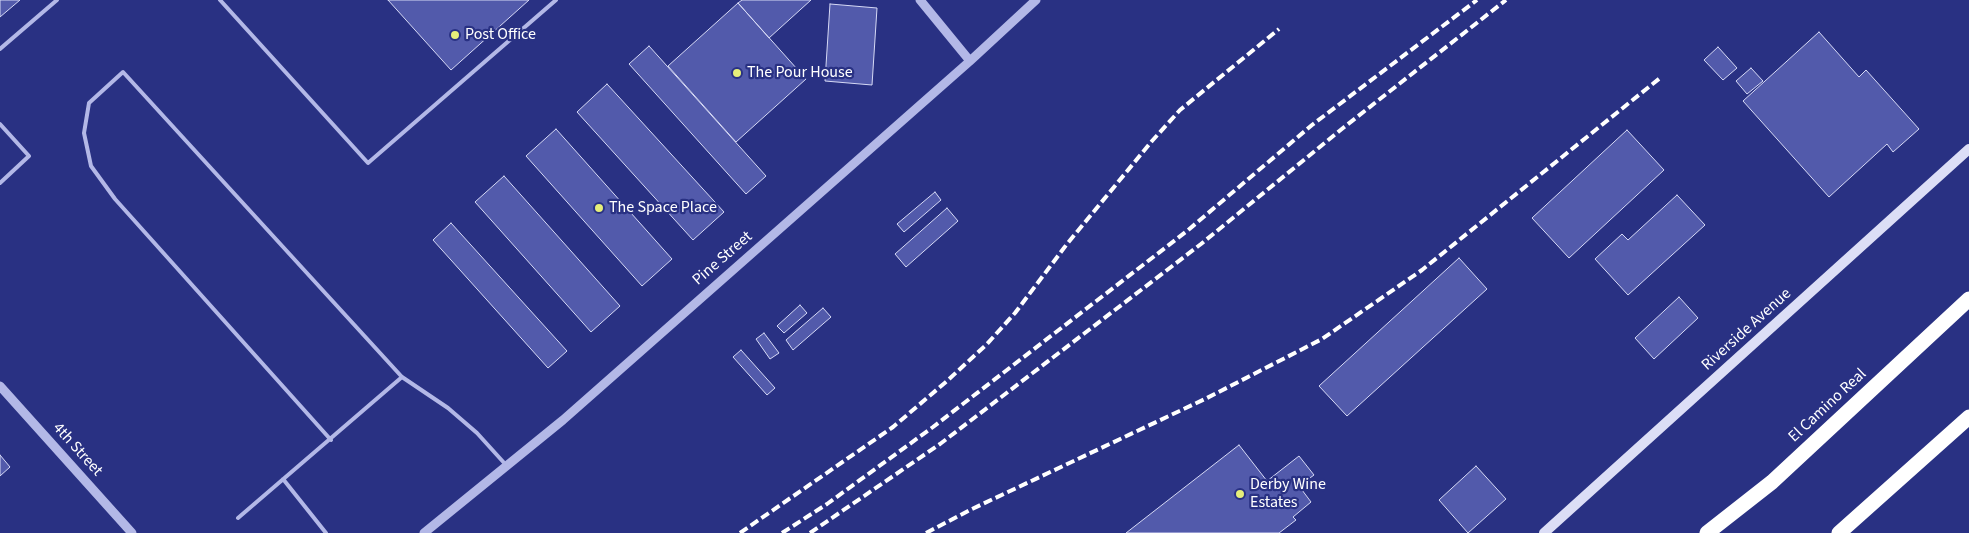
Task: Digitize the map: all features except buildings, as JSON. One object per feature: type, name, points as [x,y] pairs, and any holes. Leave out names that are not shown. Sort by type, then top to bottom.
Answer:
[{"type":"highway","name":"El Camino Real","points":[[1707,533],[1772,482],[1969,299]]},
{"type":"highway","points":[[1839,533],[1969,417]]},
{"type":"main road","name":"Riverside Avenue","points":[[1544,533],[1969,149]]},
{"type":"street","points":[[920,0],[970,61]]},
{"type":"street","name":"Pine Street","points":[[424,533],[563,420],[970,61],[1036,0]]},
{"type":"street","name":"4th Street","points":[[0,386],[132,533]]},
{"type":"lane","points":[[0,49],[57,0]]},
{"type":"lane","points":[[220,0],[368,163],[556,0]]},
{"type":"lane","points":[[331,440],[115,199],[92,166],[84,133],[89,103],[123,72],[402,378],[448,408],[477,433],[507,467]]},
{"type":"lane","points":[[0,124],[29,156],[0,183]]},
{"type":"lane","points":[[238,518],[402,378]]},
{"type":"lane","points":[[283,480],[326,533]]},
{"type":"railway","points":[[782,533],[827,504],[933,427],[1187,231],[1312,125],[1477,0]]},
{"type":"railway","points":[[810,533],[940,444],[1201,244],[1343,128],[1506,0]]},
{"type":"railway","points":[[740,533],[893,427],[987,344],[1015,313],[1067,244],[1180,110],[1279,29]]},
{"type":"railway","points":[[926,533],[972,509],[1207,398],[1322,339],[1422,270],[1660,78]]},
{"type":"place","name":"Post Office","points":[[455,35]]},
{"type":"place","name":"The Pour House","points":[[737,73]]},
{"type":"place","name":"The Space Place","points":[[599,208]]},
{"type":"place","name":"Derby Wine Estates","points":[[1240,494]]}]
